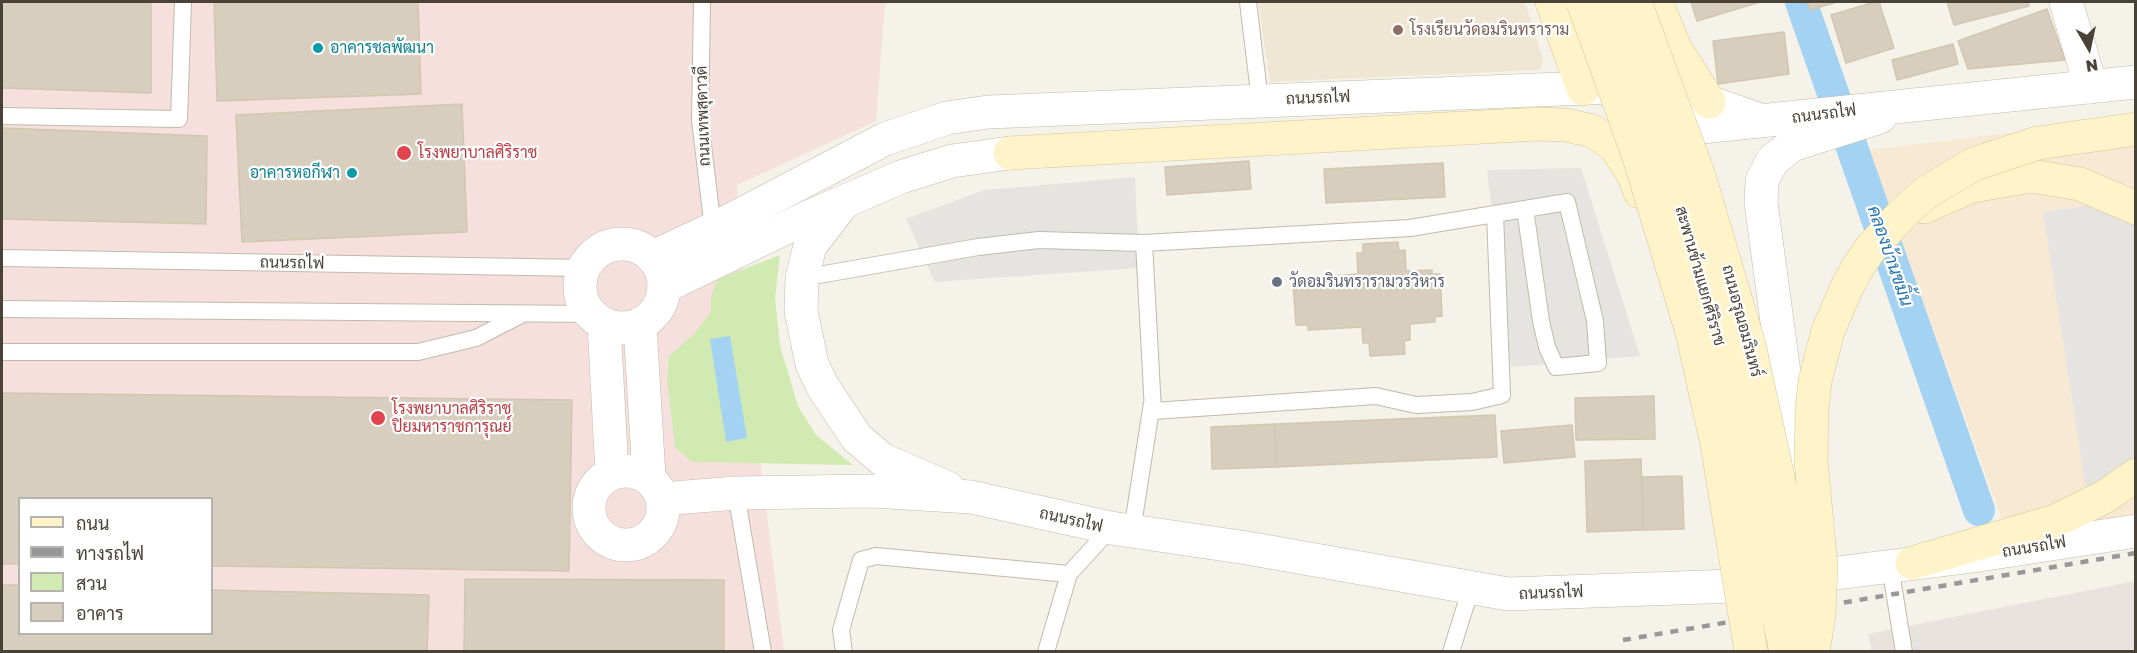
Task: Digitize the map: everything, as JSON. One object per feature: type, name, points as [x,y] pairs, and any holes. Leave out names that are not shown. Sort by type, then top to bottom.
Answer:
[{"type":"main road","points":[[1551,2],[1583,89]]},
{"type":"main road","points":[[1583,2],[1639,157],[1692,332],[1717,444],[1751,651]]},
{"type":"main road","name":"สะพานข้ามแยกศิริราช","points":[[1609,2],[1659,140],[1706,294],[1740,430],[1786,651]]},
{"type":"main road","name":"ถนนอรุณอมรินทร์","points":[[1635,2],[1699,176],[1749,345],[1787,518],[1805,651]]},
{"type":"main road","points":[[1656,2],[1675,48],[1709,102]]},
{"type":"main road","points":[[1010,153],[1537,124],[1578,127],[1604,137],[1624,157],[1677,283]]},
{"type":"main road","points":[[1813,651],[1821,582],[1811,452],[1815,381],[1837,309],[1847,286],[1871,248],[1904,212],[1927,192],[1974,164],[2038,143],[2136,129]]},
{"type":"main road","points":[[1871,248],[1902,222],[1936,200],[1972,186],[2015,177],[2048,177],[2072,181],[2096,189],[2136,208]]},
{"type":"main road","points":[[1901,564],[1971,552],[2069,516],[2106,496],[2136,475]]},
{"type":"main road","name":"สะพานข้ามแยกศิริราช","points":[[1765,558],[1771,651]]},
{"type":"street","points":[[2066,2],[2091,87]]},
{"type":"street","name":"ถนนรถไฟ","points":[[653,257],[713,230],[885,139],[947,118],[988,112],[1630,86],[1658,88],[1709,102],[1763,121],[1804,128],[1933,102],[2136,82]]},
{"type":"street","name":"ถนนรถไฟ","points":[[1583,89],[1631,114],[1673,130],[1763,121]]},
{"type":"street","points":[[1804,128],[1792,145],[1773,161],[1762,181],[1761,192],[1810,576]]},
{"type":"street","name":"ถนนรถไฟ","points":[[664,287],[844,202],[926,168],[952,161],[1010,153]]},
{"type":"street","name":"ถนนรถไฟ","points":[[844,202],[810,246],[802,278],[801,310],[812,364],[828,395],[857,438],[883,460],[971,497]]},
{"type":"street","points":[[624,244],[640,247],[653,257],[662,271],[664,287],[660,303],[640,325],[620,328],[597,319],[582,300],[579,284],[584,268],[593,255],[608,246],[624,244]]},
{"type":"street","points":[[597,319],[612,473],[594,489],[589,512],[592,524],[609,541],[633,545],[645,540],[661,522],[640,325]]},
{"type":"street","name":"ถนนรถไฟ","points":[[612,473],[631,472],[656,488],[736,493],[871,491],[971,497],[1121,530],[1247,548],[1508,594],[1733,586],[1901,564]]},
{"type":"street","name":"ถนนรถไฟ","points":[[1971,552],[2023,549],[2136,531]]},
{"type":"lane","points":[[2,116],[179,119],[183,2]]},
{"type":"lane","name":"ถนนเทพสุดาวดี","points":[[702,2],[700,120],[713,230]]},
{"type":"lane","points":[[1248,2],[1260,101]]},
{"type":"lane","points":[[802,278],[978,247],[1039,240],[1144,243],[1410,228],[1567,202],[1595,321],[1598,363],[1556,367],[1547,347],[1541,321],[1525,209]]},
{"type":"lane","points":[[1144,243],[1153,411],[1376,396],[1416,405],[1472,402],[1502,395],[1495,214]]},
{"type":"lane","name":"ถนนรถไฟ","points":[[2,258],[584,268]]},
{"type":"lane","points":[[2,309],[522,314],[597,319]]},
{"type":"lane","points":[[2,352],[418,352],[476,338],[522,314]]},
{"type":"lane","points":[[1046,651],[1070,574],[1121,530],[1152,403]]},
{"type":"lane","points":[[736,493],[763,651]]},
{"type":"lane","points":[[844,651],[841,630],[861,560],[876,556],[1070,574]]},
{"type":"lane","points":[[1901,564],[1904,651]]},
{"type":"lane","points":[[1451,651],[1471,588]]},
{"type":"shaded area","points":[[2,2],[885,2],[876,121],[737,185],[745,338],[784,651],[2,651]]},
{"type":"shaded area","name":"โรงเรียนวัดอมรินทราราม","points":[[1258,2],[1525,2],[1543,59],[1540,70],[1270,82]]},
{"type":"shaded area","points":[[2135,118],[2135,519],[2011,544],[1868,150]]},
{"type":"shaded area","points":[[1581,168],[1640,356],[1511,367],[1487,170]]},
{"type":"shaded area","points":[[1135,177],[1139,268],[935,282],[906,219],[984,190]]},
{"type":"shaded area","points":[[2135,199],[2135,483],[2086,490],[2043,212]]},
{"type":"shaded area","points":[[2135,581],[2135,651],[1872,651],[1868,634]]},
{"type":"green space","points":[[780,255],[775,298],[780,346],[798,406],[816,435],[853,465],[692,462],[675,447],[667,379],[669,356],[694,334],[711,312],[711,296],[718,279]]},
{"type":"water","points":[[730,336],[747,438],[726,442],[710,339]]},
{"type":"building","points":[[2,2],[151,2],[151,93],[2,88]]},
{"type":"building","name":"อาคารชลพัฒนา","points":[[214,2],[418,2],[421,94],[217,101]]},
{"type":"building","points":[[1691,2],[1760,2],[1697,21]]},
{"type":"building","points":[[1807,2],[1837,2],[1810,10]]},
{"type":"building","points":[[1879,2],[1894,48],[1846,63],[1831,15]]},
{"type":"building","points":[[1947,2],[2028,2],[2029,6],[1954,25]]},
{"type":"building","points":[[2047,9],[2065,60],[1968,69],[1958,41]]},
{"type":"building","points":[[1784,32],[1789,74],[1718,84],[1713,41]]},
{"type":"building","points":[[1953,44],[1958,64],[1897,80],[1892,60]]},
{"type":"building","name":"อาคารหอกีฬา","points":[[462,104],[467,232],[242,242],[236,115]]},
{"type":"building","points":[[2,128],[207,136],[206,224],[2,219]]},
{"type":"building","points":[[1249,161],[1251,189],[1167,195],[1165,167]]},
{"type":"building","points":[[1443,163],[1445,197],[1326,203],[1324,169]]},
{"type":"building","points":[[1398,242],[1399,251],[1405,250],[1406,271],[1432,270],[1432,274],[1440,274],[1442,316],[1435,317],[1435,322],[1410,324],[1410,340],[1404,341],[1405,354],[1370,356],[1369,343],[1363,343],[1362,327],[1308,330],[1308,325],[1296,325],[1293,283],[1305,282],[1305,278],[1358,274],[1357,253],[1363,253],[1363,244]]},
{"type":"building","points":[[2,393],[572,400],[569,571],[213,566],[213,497],[18,497],[18,564],[2,564]]},
{"type":"building","points":[[1654,396],[1655,439],[1576,440],[1575,398]]},
{"type":"building","points":[[1495,415],[1497,457],[1276,467],[1275,424]]},
{"type":"building","points":[[1275,424],[1276,467],[1212,469],[1211,427]]},
{"type":"building","points":[[1572,425],[1575,457],[1504,463],[1501,431]]},
{"type":"building","points":[[1641,459],[1643,530],[1587,532],[1585,461]]},
{"type":"building","points":[[1682,476],[1684,529],[1643,530],[1642,477]]},
{"type":"building","points":[[465,579],[724,580],[724,652],[464,652]]},
{"type":"building","points":[[2,585],[18,585],[18,635],[213,635],[213,590],[429,595],[427,652],[2,652]]},
{"type":"waterway","name":"คลองบ้านขมิ้น","points":[[1801,2],[1979,510]]},
{"type":"railway","points":[[1623,640],[2136,553]]},
{"type":"place","name":"โรงเรียนวัดอมรินทราราม","points":[[1398,30]]},
{"type":"place","name":"อาคารชลพัฒนา","points":[[318,48]]},
{"type":"place","name":"โรงพยาบาลศิริราช","points":[[404,153]]},
{"type":"place","name":"อาคารหอกีฬา","points":[[352,173]]},
{"type":"place","name":"วัดอมรินทรารามวรวิหาร","points":[[1277,282]]},
{"type":"place","name":"โรงพยาบาลศิริราช ปิยมหาราชการุณย์","points":[[378,418]]}]
